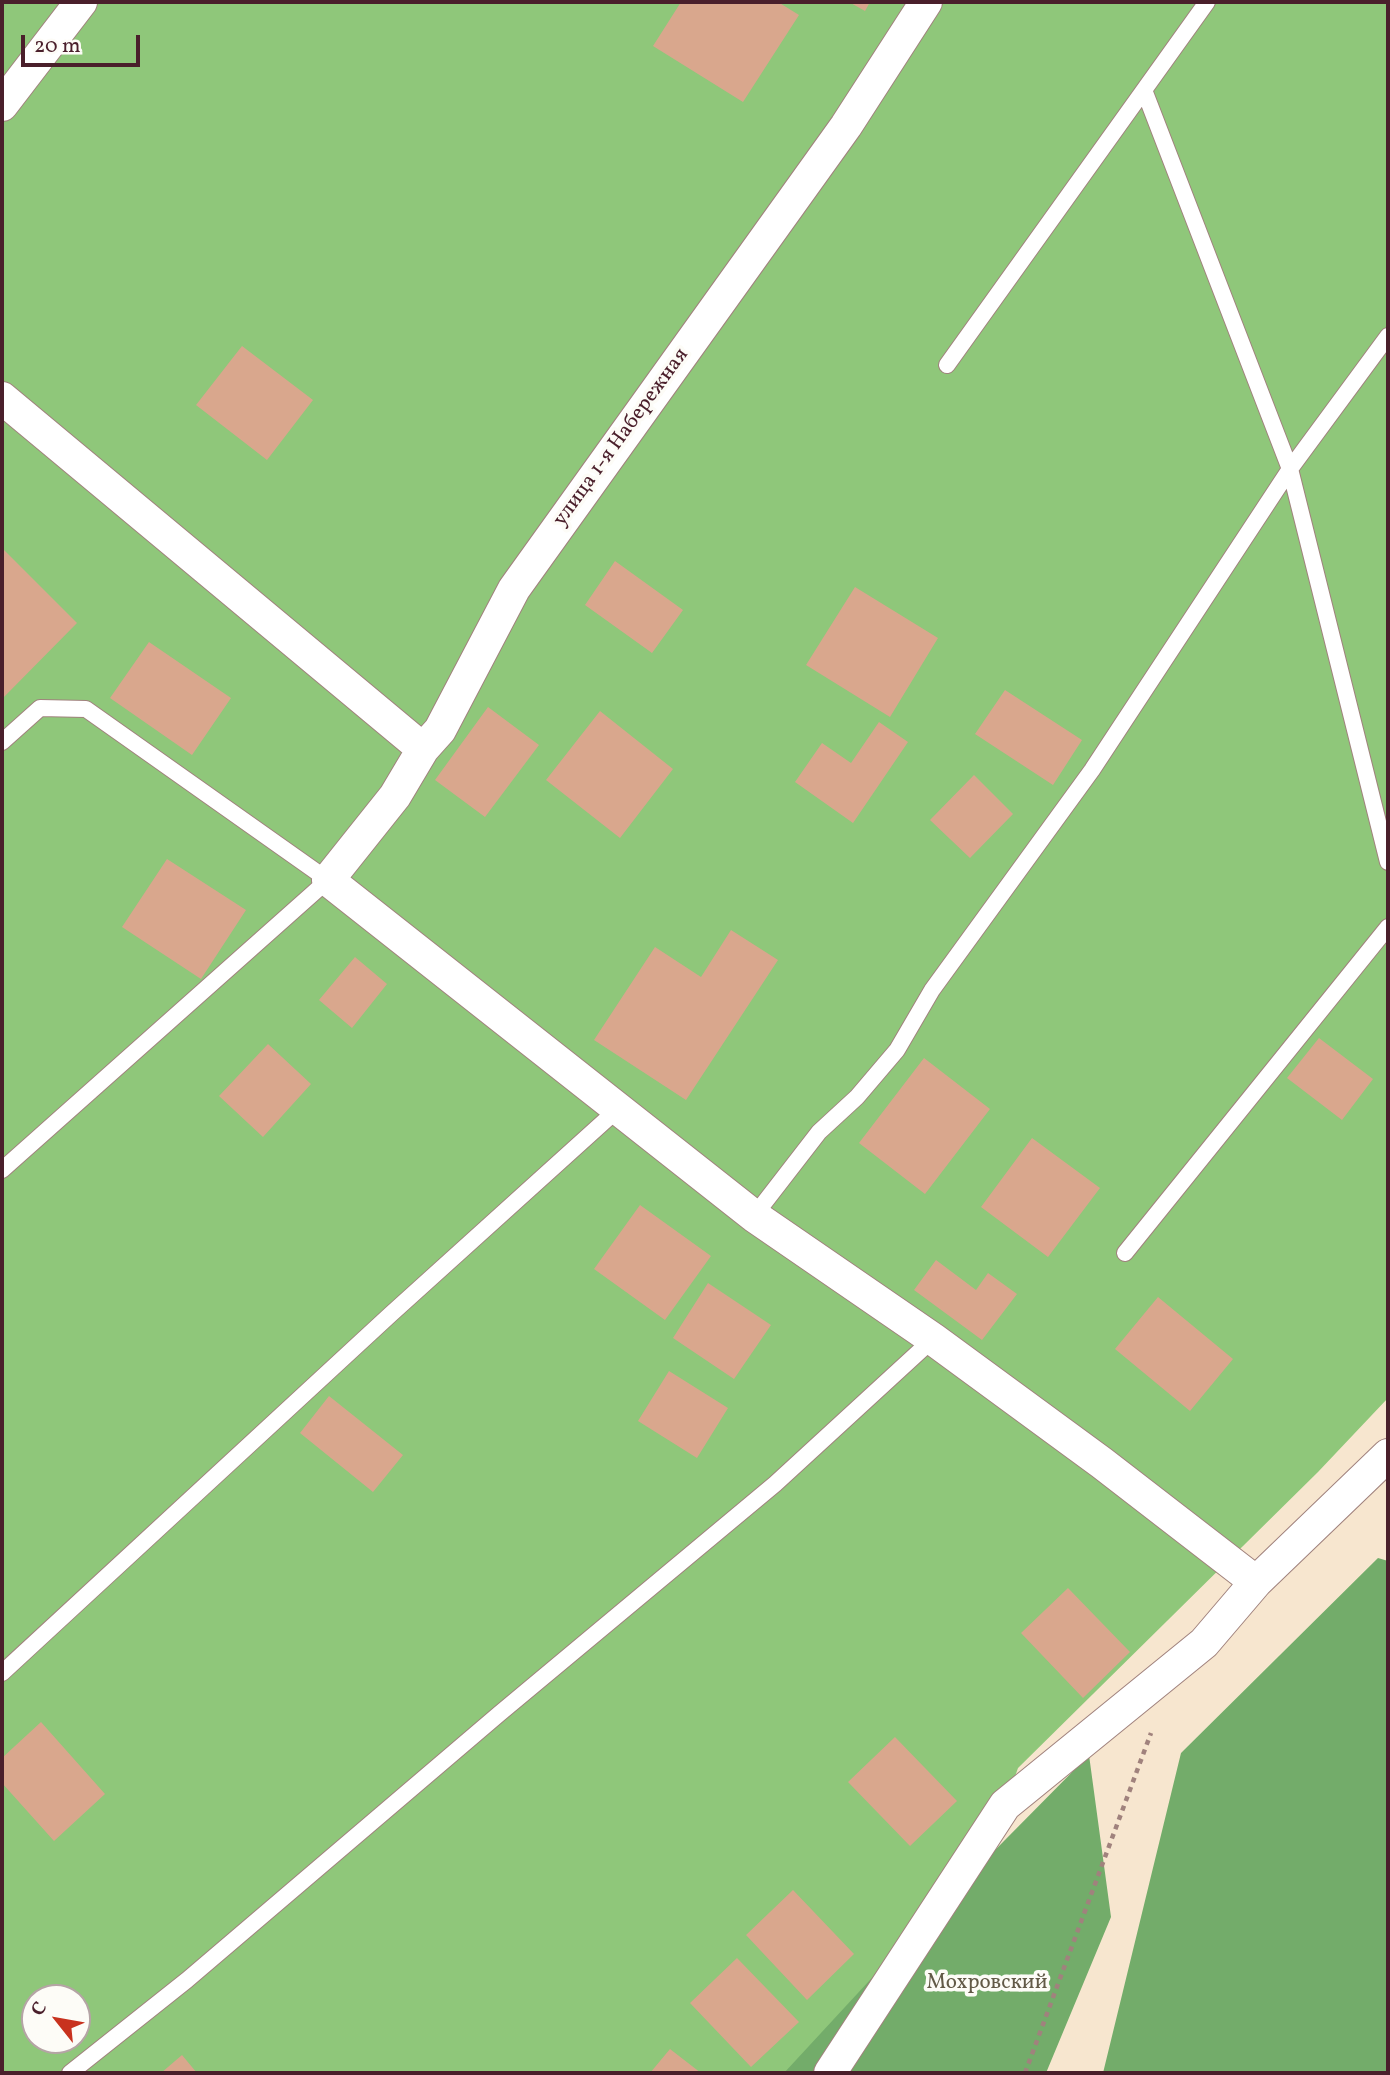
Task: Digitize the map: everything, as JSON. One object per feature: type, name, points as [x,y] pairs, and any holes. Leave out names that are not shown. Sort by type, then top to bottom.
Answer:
[{"type":"street","points":[[2,105],[81,2]]},
{"type":"street","name":"улица 1-я Набережная","points":[[328,880],[395,796],[422,749],[440,730],[514,589],[846,126],[926,2]]},
{"type":"street","points":[[2,398],[422,749]]},
{"type":"street","points":[[328,880],[754,1216],[933,1339],[1102,1463],[1256,1582]]},
{"type":"street","points":[[830,2073],[1005,1805],[1204,1643],[1256,1582],[1388,1455]]},
{"type":"lane","points":[[947,365],[1207,2]]},
{"type":"lane","points":[[1144,90],[1290,469],[1388,862]]},
{"type":"lane","points":[[754,1216],[819,1132],[857,1097],[897,1050],[932,990],[1092,770],[1290,469],[1388,336]]},
{"type":"lane","points":[[2,742],[40,708],[86,709],[328,880],[2,1170]]},
{"type":"lane","points":[[1125,1253],[1388,927]]},
{"type":"lane","points":[[2,1673],[381,1323],[618,1109]]},
{"type":"lane","points":[[70,2073],[187,1980],[499,1714],[775,1484],[933,1339]]},
{"type":"path","points":[[1025,2073],[1153,1729]]},
{"type":"green space","points":[[2,2],[1388,2],[1388,1398],[1318,1472],[1018,1768],[1005,1805],[830,2073],[2,2073]]},
{"type":"green space","points":[[1378,1558],[1388,1561],[1388,2073],[1103,2073],[1181,1753]]},
{"type":"green space","name":"Мохровский","points":[[1089,1755],[1111,1917],[1046,2073],[784,2073],[918,1928]]},
{"type":"building","points":[[681,2],[778,2],[799,15],[743,102],[653,46]]},
{"type":"building","points":[[849,2],[870,2],[865,11]]},
{"type":"building","points":[[242,346],[313,400],[267,460],[196,405]]},
{"type":"building","points":[[2,548],[77,623],[2,699]]},
{"type":"building","points":[[615,561],[683,610],[652,653],[585,605]]},
{"type":"building","points":[[855,587],[938,638],[890,717],[806,665]]},
{"type":"building","points":[[149,642],[231,698],[192,755],[110,698]]},
{"type":"building","points":[[1005,690],[1082,740],[1053,785],[975,734]]},
{"type":"building","points":[[488,707],[539,745],[485,817],[435,780]]},
{"type":"building","points":[[600,711],[673,769],[620,838],[546,780]]},
{"type":"building","points":[[879,722],[908,742],[853,823],[795,782],[822,743],[851,763]]},
{"type":"building","points":[[974,775],[1013,814],[970,858],[930,820]]},
{"type":"building","points":[[167,859],[246,910],[201,979],[122,927]]},
{"type":"building","points":[[731,930],[778,960],[686,1100],[594,1040],[655,947],[701,977]]},
{"type":"building","points":[[355,957],[387,984],[352,1028],[319,1000]]},
{"type":"building","points":[[1319,1038],[1373,1079],[1342,1120],[1287,1078]]},
{"type":"building","points":[[268,1044],[311,1084],[263,1137],[219,1096]]},
{"type":"building","points":[[924,1058],[990,1109],[925,1194],[859,1143]]},
{"type":"building","points":[[1032,1138],[1100,1188],[1048,1257],[981,1207]]},
{"type":"building","points":[[640,1205],[711,1256],[665,1320],[594,1269]]},
{"type":"building","points":[[936,1260],[976,1290],[988,1273],[1017,1294],[982,1340],[914,1290]]},
{"type":"building","points":[[708,1283],[771,1325],[734,1379],[673,1338]]},
{"type":"building","points":[[1158,1297],[1233,1359],[1190,1411],[1115,1349]]},
{"type":"building","points":[[669,1371],[728,1408],[697,1458],[638,1421]]},
{"type":"building","points":[[329,1396],[403,1455],[373,1492],[300,1433]]},
{"type":"building","points":[[1068,1588],[1130,1652],[1083,1698],[1021,1633]]},
{"type":"building","points":[[41,1722],[105,1794],[54,1841],[2,1783],[2,1758]]},
{"type":"building","points":[[895,1737],[957,1801],[910,1846],[848,1782]]},
{"type":"building","points":[[793,1890],[854,1954],[807,2000],[746,1935]]},
{"type":"building","points":[[737,1958],[799,2022],[751,2067],[690,2003]]},
{"type":"building","points":[[670,2049],[701,2073],[650,2073]]},
{"type":"building","points":[[182,2055],[197,2073],[161,2073]]}]
